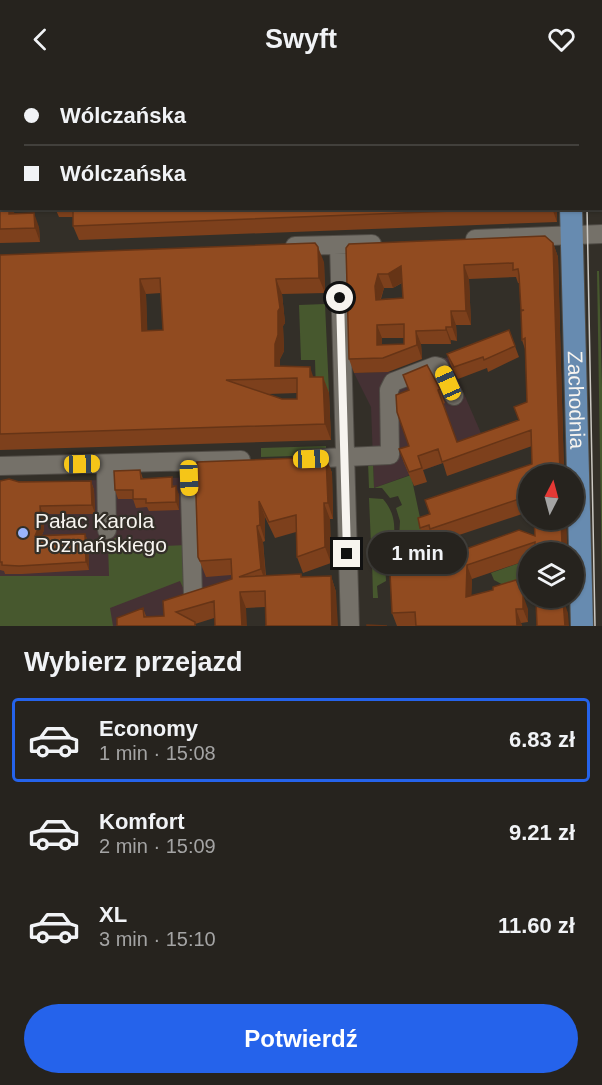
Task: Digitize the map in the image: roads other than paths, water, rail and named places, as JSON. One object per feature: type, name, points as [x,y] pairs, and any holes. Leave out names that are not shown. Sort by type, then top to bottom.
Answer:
[{"type":"main road","name":"Zachodnia","points":[[571,210],[582,626]]},
{"type":"street","points":[[454,240],[602,234]]},
{"type":"street","points":[[273,247],[394,243]]},
{"type":"street","points":[[339,245],[350,626]]},
{"type":"street","points":[[287,459],[390,455],[389,390],[393,382],[435,366],[439,367],[454,396]]},
{"type":"street","points":[[0,466],[254,460]]},
{"type":"street","points":[[189,462],[193,596]]},
{"type":"street","points":[[106,464],[107,530]]},
{"type":"tram line","points":[[587,210],[595,626]]},
{"type":"place","name":"Pałac Karola Poznańskiego","points":[[23,533]]}]
